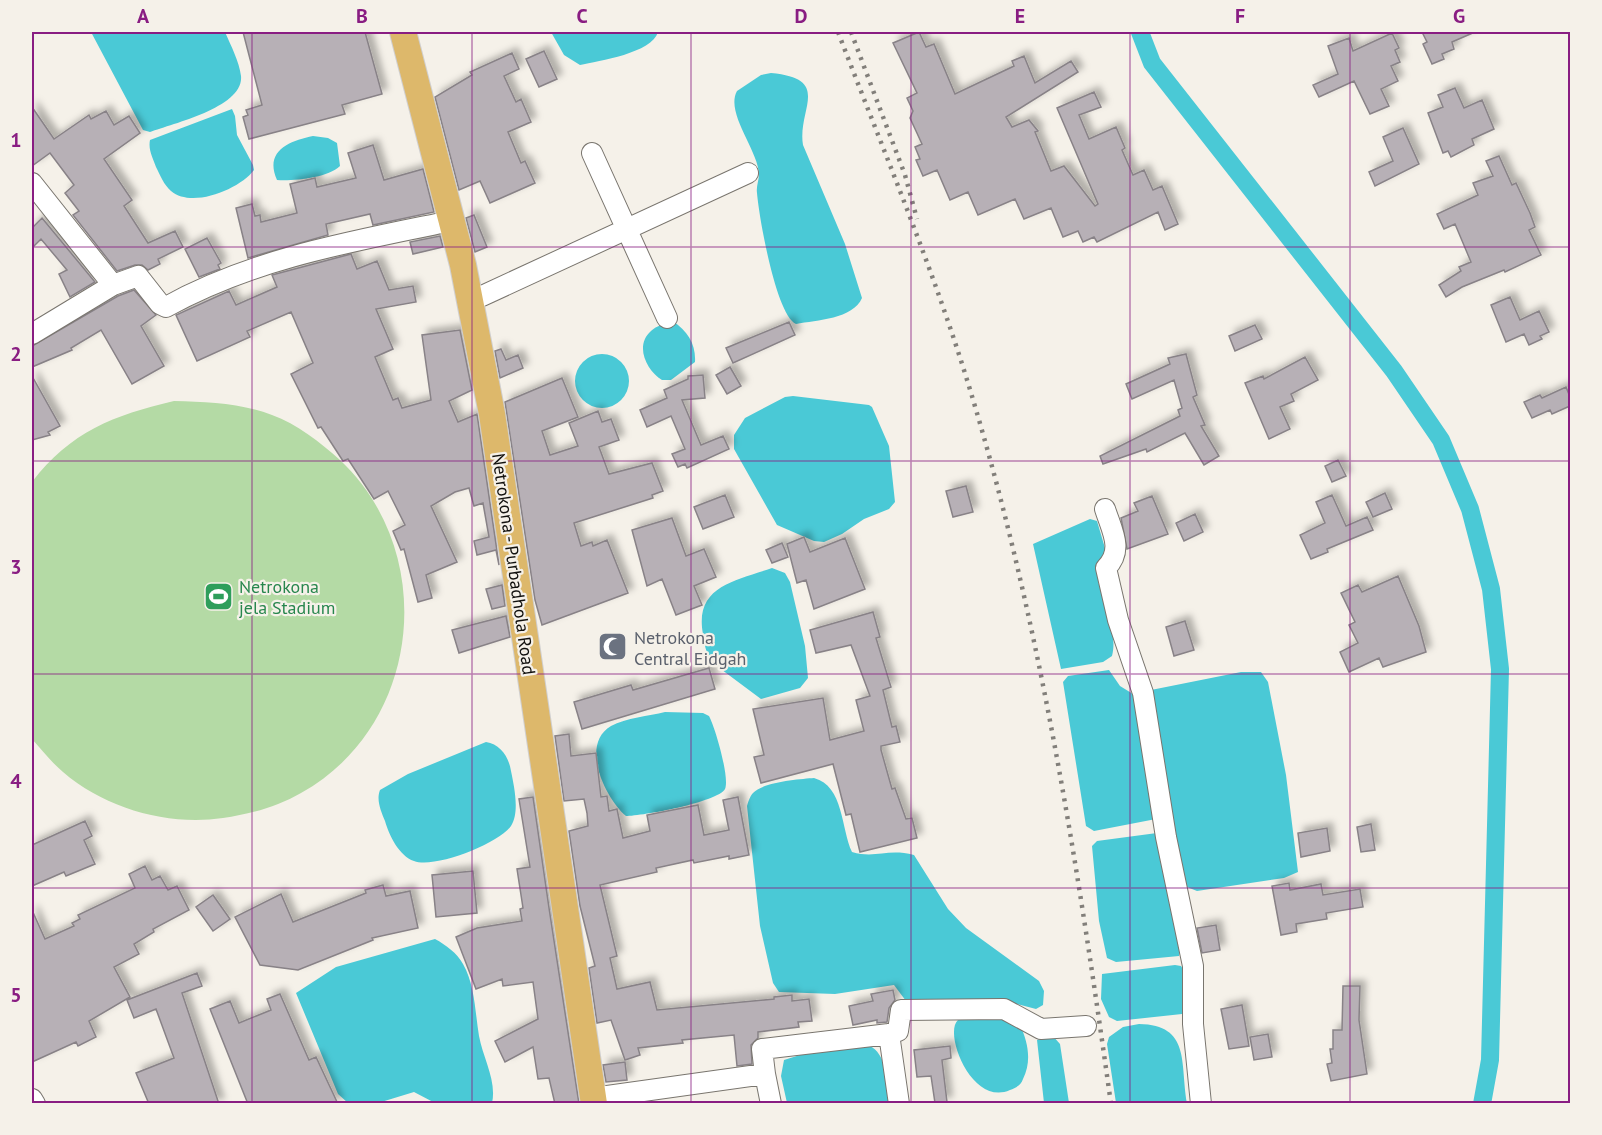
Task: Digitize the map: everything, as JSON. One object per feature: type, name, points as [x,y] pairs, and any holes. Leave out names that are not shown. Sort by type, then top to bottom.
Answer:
[{"type":"main road","name":"Netrokona - Purbadhola Road","points":[[403,32],[463,265],[492,414],[593,1101]]},
{"type":"street","points":[[592,153],[667,318]]},
{"type":"street","points":[[482,296],[748,173]]},
{"type":"street","points":[[32,183],[112,285]]},
{"type":"street","points":[[32,334],[112,285],[138,276],[160,304],[166,307],[227,278],[320,248],[451,221]]},
{"type":"street","points":[[1106,509],[1117,546],[1114,560],[1106,568],[1118,620],[1143,693],[1167,837],[1192,966],[1193,1023],[1201,1104]]},
{"type":"street","points":[[771,1104],[762,1049],[889,1034],[898,1030],[901,1010],[1004,1009],[1041,1029],[1086,1026]]},
{"type":"street","points":[[889,1034],[898,1104]]},
{"type":"street","points":[[593,1101],[765,1074]]},
{"type":"street","points":[[32,1099],[35,1104]]},
{"type":"green space","name":"Netrokona jela Stadium","points":[[174,401],[224,404],[272,415],[308,434],[340,460],[372,498],[393,542],[403,589],[403,636],[393,683],[372,726],[341,763],[301,793],[282,802],[243,814],[202,820],[160,817],[138,812],[98,796],[63,772],[32,739],[32,482],[62,450],[95,428],[152,406]]},
{"type":"water","points":[[91,32],[225,32],[240,70],[239,87],[231,97],[206,112],[150,132],[143,130]]},
{"type":"water","points":[[551,32],[658,32],[654,39],[636,51],[580,65],[564,55]]},
{"type":"water","points":[[771,73],[790,76],[801,82],[807,89],[808,98],[802,132],[803,145],[845,244],[862,298],[851,310],[824,320],[796,324],[789,317],[782,303],[775,285],[758,205],[757,164],[735,110],[734,100],[737,91],[761,75]]},
{"type":"water","points":[[232,109],[237,135],[254,170],[238,184],[215,194],[191,198],[171,191],[156,167],[150,151],[150,140]]},
{"type":"water","points":[[313,136],[328,138],[337,143],[340,166],[319,176],[277,180],[274,170],[276,155],[288,144]]},
{"type":"water","points":[[673,321],[690,339],[695,362],[671,380],[662,380],[647,364],[643,344],[653,329]]},
{"type":"water","points":[[597,354],[607,354],[621,362],[627,371],[629,381],[627,391],[621,400],[607,408],[597,408],[580,396],[575,386],[575,376],[587,359]]},
{"type":"water","points":[[785,397],[869,405],[872,407],[889,446],[895,502],[889,509],[864,519],[842,534],[824,542],[814,541],[777,525],[734,449],[734,435],[745,418]]},
{"type":"water","points":[[1090,519],[1097,521],[1107,555],[1099,572],[1098,581],[1112,628],[1112,656],[1103,662],[1061,669],[1033,544]]},
{"type":"water","points":[[772,568],[785,573],[790,582],[805,646],[808,678],[800,688],[761,699],[710,661],[704,641],[702,618],[705,605],[711,595],[720,588]]},
{"type":"water","points":[[1109,670],[1120,686],[1133,694],[1156,819],[1094,831],[1086,826],[1063,682],[1068,676]]},
{"type":"water","points":[[1241,672],[1261,672],[1268,682],[1286,775],[1298,872],[1284,878],[1197,891],[1187,887],[1179,880],[1151,690]]},
{"type":"water","points":[[665,712],[703,713],[709,716],[724,764],[725,789],[709,799],[695,803],[663,811],[626,816],[618,808],[604,785],[596,758],[597,746],[602,735],[617,723]]},
{"type":"water","points":[[486,742],[500,748],[510,766],[516,806],[511,826],[504,833],[480,847],[450,858],[423,863],[404,855],[389,832],[380,806],[380,790],[408,774]]},
{"type":"water","points":[[814,778],[824,783],[836,799],[852,852],[914,855],[948,909],[966,928],[1039,981],[1044,991],[1043,1005],[1036,1009],[1013,1003],[906,1001],[894,985],[835,994],[779,992],[773,983],[760,926],[747,806],[753,793],[765,786]]},
{"type":"water","points":[[1157,833],[1181,938],[1179,956],[1116,962],[1107,958],[1099,921],[1092,846],[1097,841]]},
{"type":"water","points":[[435,939],[458,956],[467,972],[474,999],[479,1036],[493,1086],[492,1103],[435,1103],[414,1092],[378,1103],[348,1103],[338,1094],[296,993],[336,967]]},
{"type":"water","points":[[1181,966],[1186,974],[1187,1009],[1182,1014],[1117,1021],[1109,1017],[1101,999],[1102,974]]},
{"type":"water","points":[[990,1014],[1020,1025],[1028,1052],[1026,1072],[1021,1083],[1012,1089],[996,1092],[984,1088],[973,1079],[964,1066],[954,1039],[954,1027],[958,1020],[968,1016]]},
{"type":"water","points":[[1139,1024],[1156,1026],[1167,1031],[1175,1039],[1180,1049],[1187,1103],[1116,1103],[1107,1044],[1109,1037],[1123,1027]]},
{"type":"water","points":[[1052,1035],[1060,1044],[1069,1103],[1044,1103],[1037,1040]]},
{"type":"water","points":[[869,1046],[875,1049],[883,1062],[892,1103],[787,1103],[781,1076],[784,1060],[816,1050]]},
{"type":"building","points":[[243,32],[365,32],[382,94],[342,105],[345,114],[249,139],[243,117],[248,115],[246,110],[262,105]]},
{"type":"building","points":[[919,32],[926,47],[934,44],[955,94],[1014,66],[1012,61],[1024,56],[1035,83],[1071,61],[1078,72],[1006,117],[1012,127],[1029,120],[1038,131],[1035,132],[1051,171],[1064,166],[1095,206],[1098,204],[1057,108],[1094,92],[1101,107],[1079,115],[1089,139],[1116,127],[1125,148],[1122,150],[1133,175],[1144,170],[1153,190],[1162,186],[1178,224],[1165,230],[1158,212],[1097,242],[1094,237],[1083,242],[1078,231],[1063,237],[1051,208],[1024,219],[1015,199],[978,215],[968,192],[950,200],[937,170],[923,176],[916,160],[920,159],[915,147],[922,144],[910,118],[913,111],[907,98],[917,93],[893,43]]},
{"type":"building","points":[[1422,32],[1475,32],[1452,42],[1454,49],[1442,54],[1444,59],[1432,64],[1423,44],[1427,42]]},
{"type":"building","points":[[1392,33],[1399,48],[1395,50],[1400,62],[1391,66],[1398,81],[1381,89],[1389,106],[1370,114],[1354,81],[1319,97],[1313,85],[1338,74],[1328,46],[1349,38],[1353,51]]},
{"type":"building","points":[[544,51],[557,79],[539,87],[526,59]]},
{"type":"building","points":[[512,53],[519,69],[504,76],[516,102],[521,99],[531,122],[508,132],[521,163],[525,161],[535,183],[490,203],[480,181],[459,190],[435,97],[472,75],[470,72]]},
{"type":"building","points":[[1455,88],[1464,108],[1482,100],[1494,129],[1472,139],[1474,145],[1451,157],[1448,151],[1443,153],[1428,113],[1443,107],[1438,95]]},
{"type":"building","points":[[32,107],[54,139],[89,115],[91,119],[106,111],[114,125],[129,116],[140,133],[104,159],[132,200],[124,206],[148,243],[175,231],[183,247],[158,259],[160,264],[148,270],[142,265],[135,265],[117,271],[73,215],[79,211],[65,193],[74,185],[50,153],[32,166]]},
{"type":"building","points":[[1403,128],[1419,164],[1375,186],[1369,172],[1393,161],[1383,137]]},
{"type":"building","points":[[373,145],[384,180],[423,169],[434,212],[373,225],[370,214],[326,224],[328,235],[248,258],[236,208],[252,204],[255,216],[260,215],[261,222],[297,213],[290,184],[315,178],[317,187],[356,178],[348,153]]},
{"type":"building","points":[[1499,156],[1512,185],[1516,183],[1530,213],[1535,227],[1529,230],[1541,255],[1505,272],[1504,270],[1462,287],[1446,297],[1439,285],[1461,271],[1459,267],[1471,262],[1455,224],[1444,229],[1437,214],[1478,195],[1473,183],[1493,176],[1486,161]]},
{"type":"building","points":[[474,215],[487,247],[475,252],[466,218]]},
{"type":"building","points":[[42,218],[95,282],[70,297],[59,274],[67,270],[41,239],[32,248],[32,228]]},
{"type":"building","points":[[440,236],[443,247],[413,254],[410,242]]},
{"type":"building","points":[[207,238],[221,263],[218,265],[220,269],[199,277],[185,249]]},
{"type":"building","points":[[351,254],[357,269],[377,261],[389,290],[413,286],[416,302],[376,309],[393,349],[375,357],[393,400],[398,398],[402,408],[431,400],[422,335],[460,330],[472,390],[449,401],[458,422],[477,414],[499,565],[496,550],[477,555],[474,541],[489,537],[483,503],[474,506],[469,488],[455,492],[431,506],[457,562],[426,575],[432,598],[418,602],[404,549],[401,550],[393,531],[405,525],[388,491],[374,499],[348,459],[343,461],[321,427],[318,428],[291,374],[313,363],[291,312],[247,331],[250,337],[197,361],[176,315],[229,291],[236,305],[277,287],[272,275]]},
{"type":"building","points":[[134,290],[156,315],[141,326],[164,366],[132,384],[101,330],[71,348],[72,350],[32,367],[32,346],[118,296]]},
{"type":"building","points":[[1510,297],[1520,320],[1539,311],[1549,332],[1540,336],[1542,339],[1529,345],[1524,334],[1506,342],[1491,305]]},
{"type":"building","points":[[789,322],[795,335],[733,363],[726,348]]},
{"type":"building","points":[[1255,325],[1262,339],[1235,351],[1229,336]]},
{"type":"building","points":[[501,349],[506,360],[518,355],[523,368],[500,378],[495,351]]},
{"type":"building","points":[[1186,354],[1197,395],[1193,397],[1205,425],[1201,426],[1219,456],[1204,465],[1185,433],[1147,452],[1146,449],[1103,464],[1100,456],[1180,416],[1178,410],[1182,408],[1174,380],[1132,399],[1126,384],[1170,364],[1168,358]]},
{"type":"building","points":[[1305,357],[1318,380],[1291,394],[1294,401],[1280,407],[1290,429],[1269,439],[1245,383],[1263,376],[1264,379]]},
{"type":"building","points":[[730,367],[741,386],[727,394],[716,375]]},
{"type":"building","points":[[703,375],[705,398],[682,400],[701,445],[723,436],[729,449],[687,468],[685,464],[678,467],[672,454],[685,449],[671,416],[647,427],[640,410],[667,398],[664,390],[688,379],[688,376]]},
{"type":"building","points":[[32,376],[60,426],[48,432],[50,435],[32,440]]},
{"type":"building","points":[[562,378],[578,417],[542,431],[550,455],[578,446],[569,423],[598,411],[602,422],[611,419],[619,440],[599,447],[609,474],[652,463],[663,491],[652,495],[653,498],[574,523],[581,546],[592,542],[593,546],[607,540],[628,593],[542,625],[535,600],[505,402]]},
{"type":"building","points":[[1566,387],[1570,397],[1570,406],[1552,414],[1550,410],[1532,418],[1524,402],[1540,395],[1542,398]]},
{"type":"building","points":[[1338,460],[1346,476],[1332,482],[1325,466]]},
{"type":"building","points":[[966,486],[973,512],[953,517],[946,491]]},
{"type":"building","points":[[1385,493],[1392,509],[1373,517],[1366,502]]},
{"type":"building","points":[[725,495],[734,517],[703,529],[694,507]]},
{"type":"building","points":[[1332,495],[1346,526],[1367,517],[1373,530],[1327,549],[1328,552],[1311,559],[1300,535],[1325,523],[1316,502]]},
{"type":"building","points":[[1152,496],[1168,534],[1127,549],[1121,518],[1138,511],[1134,503]]},
{"type":"building","points":[[1195,514],[1203,532],[1184,541],[1176,523]]},
{"type":"building","points":[[672,518],[686,556],[704,549],[716,577],[694,586],[702,605],[676,615],[662,579],[647,586],[632,530]]},
{"type":"building","points":[[804,537],[810,552],[845,538],[865,589],[814,609],[806,580],[797,583],[787,544]]},
{"type":"building","points":[[782,543],[788,557],[772,563],[766,550]]},
{"type":"building","points":[[1398,576],[1419,626],[1426,652],[1383,667],[1379,658],[1349,672],[1340,652],[1358,643],[1349,625],[1355,622],[1341,593],[1358,585],[1362,592]]},
{"type":"building","points":[[502,585],[505,606],[492,609],[486,589]]},
{"type":"building","points":[[873,612],[880,637],[876,638],[891,687],[883,690],[892,727],[896,726],[900,742],[881,746],[881,750],[892,789],[895,788],[906,819],[912,818],[917,838],[860,852],[851,814],[846,815],[833,764],[761,783],[754,757],[764,755],[753,709],[823,698],[830,740],[864,731],[856,700],[870,696],[851,645],[816,653],[810,630]]},
{"type":"building","points":[[506,616],[510,637],[459,653],[452,630]]},
{"type":"building","points":[[1185,621],[1194,650],[1174,656],[1166,627]]},
{"type":"building","points":[[709,668],[715,689],[582,729],[574,702],[631,685],[633,690]]},
{"type":"building","points":[[569,734],[571,756],[596,753],[601,797],[607,796],[609,811],[617,809],[623,838],[650,831],[647,815],[698,805],[704,835],[729,830],[723,800],[738,797],[749,855],[729,859],[729,856],[694,863],[693,860],[656,868],[657,872],[600,885],[617,956],[610,958],[617,989],[650,982],[657,1010],[774,999],[774,997],[792,995],[792,1001],[809,999],[812,1021],[798,1022],[799,1027],[758,1032],[758,1038],[751,1045],[752,1064],[737,1066],[734,1035],[682,1040],[683,1043],[638,1048],[640,1055],[625,1060],[611,1020],[597,1023],[589,968],[595,966],[580,906],[569,831],[588,826],[587,813],[584,799],[564,801],[555,736]]},
{"type":"building","points":[[533,797],[579,1104],[555,1104],[549,1078],[538,1079],[533,1047],[505,1062],[495,1041],[538,1019],[533,982],[503,986],[502,979],[476,989],[456,937],[477,928],[522,921],[520,909],[523,908],[517,869],[530,867],[519,799]]},
{"type":"building","points":[[85,821],[92,836],[84,840],[95,864],[66,876],[64,872],[32,886],[32,845]]},
{"type":"building","points":[[1371,824],[1375,850],[1361,852],[1357,827]]},
{"type":"building","points":[[1327,828],[1330,851],[1301,857],[1298,833]]},
{"type":"building","points":[[145,866],[152,880],[160,876],[168,890],[177,886],[189,910],[153,929],[154,932],[134,944],[139,954],[114,967],[130,997],[89,1021],[96,1037],[78,1046],[76,1042],[32,1062],[32,910],[45,939],[74,926],[72,923],[80,919],[78,915],[135,888],[129,874]]},
{"type":"building","points":[[473,871],[477,913],[436,917],[432,875]]},
{"type":"building","points":[[1289,883],[1290,890],[1321,884],[1323,895],[1360,889],[1363,907],[1326,913],[1327,919],[1296,924],[1297,932],[1281,935],[1272,886]]},
{"type":"building","points":[[383,885],[386,896],[410,891],[418,928],[372,938],[373,940],[298,970],[260,965],[235,917],[281,894],[293,922],[366,893],[365,890]]},
{"type":"building","points":[[213,895],[230,919],[213,931],[196,907]]},
{"type":"building","points":[[1216,925],[1220,950],[1202,953],[1197,928]]},
{"type":"building","points":[[197,973],[202,986],[182,993],[219,1104],[149,1104],[136,1073],[174,1058],[156,1009],[134,1018],[127,1000]]},
{"type":"building","points":[[1343,986],[1360,986],[1359,1020],[1367,1074],[1331,1081],[1327,1064],[1332,1063],[1330,1049],[1333,1049],[1333,1030],[1342,1030]]},
{"type":"building","points":[[893,990],[895,1000],[889,1008],[887,1022],[877,1023],[877,1020],[853,1025],[849,1006],[873,1001],[871,994]]},
{"type":"building","points":[[280,994],[309,1060],[316,1057],[338,1104],[248,1104],[210,1009],[230,1001],[239,1023],[271,1010],[267,999]]},
{"type":"building","points":[[1242,1005],[1249,1046],[1229,1049],[1221,1009]]},
{"type":"building","points":[[1268,1034],[1272,1057],[1254,1060],[1250,1037]]},
{"type":"building","points":[[950,1046],[951,1058],[942,1060],[947,1102],[935,1103],[931,1076],[917,1077],[914,1050]]},
{"type":"building","points":[[625,1062],[627,1080],[606,1082],[603,1065]]},
{"type":"waterway","points":[[1140,32],[1152,63],[1394,371],[1441,440],[1470,509],[1491,589],[1500,669],[1490,1060],[1482,1104]]},
{"type":"railway","points":[[838,32],[944,309],[998,489],[1039,663],[1056,751],[1111,1104]]},
{"type":"railway","points":[[851,32],[905,175],[917,219]]},
{"type":"place","name":"Netrokona jela Stadium","points":[[218,596]]},
{"type":"place","name":"Netrokona Central Eidgah","points":[[613,647]]}]
